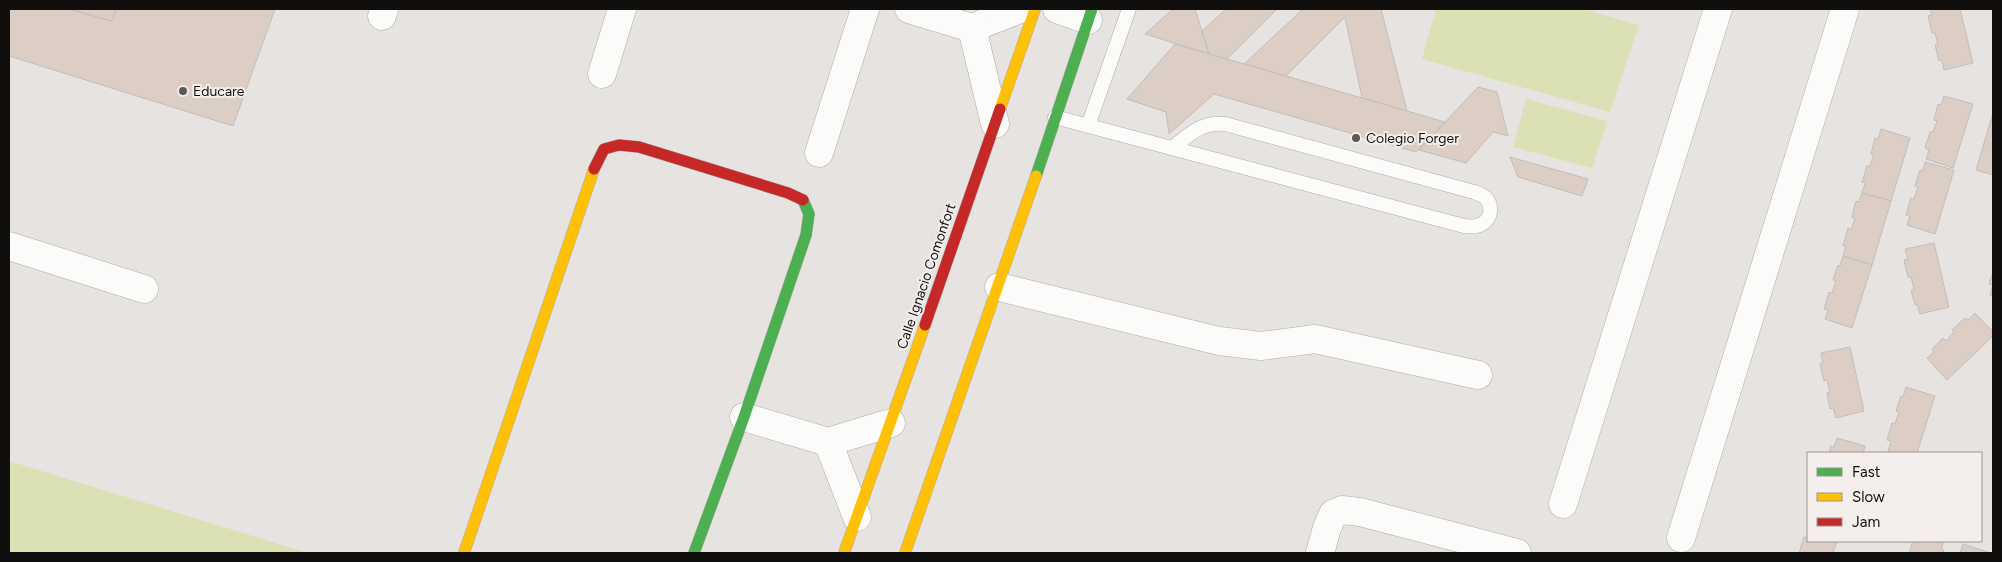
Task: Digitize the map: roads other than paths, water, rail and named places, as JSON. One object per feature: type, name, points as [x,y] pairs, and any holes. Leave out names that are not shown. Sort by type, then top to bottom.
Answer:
[{"type":"main road","name":"Calle Ignacio Comonfort","points":[[844,553],[1035,9]]},
{"type":"main road","points":[[905,553],[999,286],[1090,14]]},
{"type":"main road","points":[[464,553],[596,162],[604,149],[619,145],[638,147],[788,193],[804,200],[809,214],[806,235],[744,417],[694,553]]},
{"type":"street","points":[[602,74],[622,9]]},
{"type":"street","points":[[820,154],[865,9]]},
{"type":"street","points":[[909,9],[972,28],[1020,9]]},
{"type":"street","points":[[1057,9],[1090,14]]},
{"type":"street","points":[[1563,504],[1718,9]]},
{"type":"street","points":[[1681,538],[1845,9]]},
{"type":"street","points":[[972,28],[995,124]]},
{"type":"street","points":[[9,246],[144,290]]},
{"type":"street","points":[[999,286],[1226,343],[1261,346],[1315,339],[1478,376]]},
{"type":"street","points":[[744,417],[828,442],[891,423]]},
{"type":"street","points":[[828,442],[857,517]]},
{"type":"street","points":[[1320,553],[1333,514],[1342,510],[1360,512],[1517,553]]},
{"type":"lane","points":[[1088,126],[1129,9]]},
{"type":"lane","points":[[1055,117],[1464,226],[1476,226],[1485,223],[1489,217],[1489,203],[1484,197],[1474,192],[1225,124],[1214,123],[1203,126],[1172,148]]},
{"type":"place","name":"Educare","points":[[183,91]]},
{"type":"place","name":"Colegio Forger","points":[[1356,138]]}]
